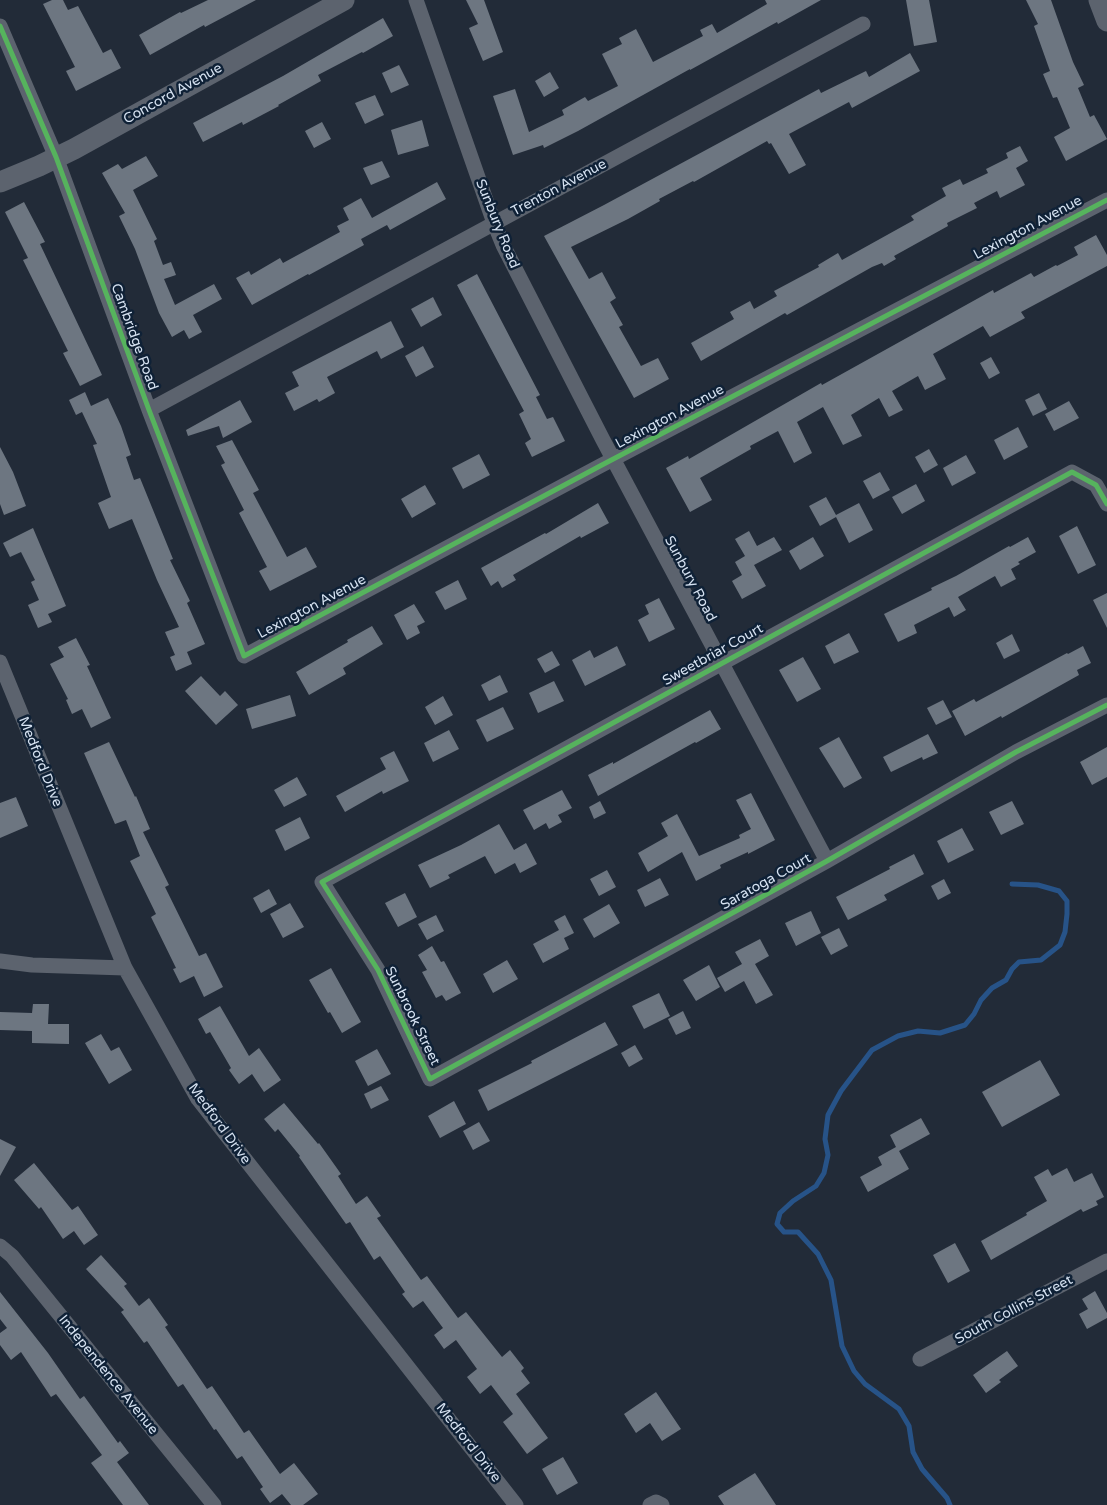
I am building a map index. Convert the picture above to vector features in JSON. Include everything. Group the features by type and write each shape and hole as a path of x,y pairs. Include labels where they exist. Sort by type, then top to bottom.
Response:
{"street":[{"name":"Concord Avenue","path":"0,182 39,166 344,0"},
{"name":"Sunbury Road","path":"416,0 503,245 613,460 826,861"},
{"path":"1099,0 1107,21"},
{"name":"Trenton Avenue","path":"149,410 863,24"},
{"name":"Cambridge Road","path":"0,26 56,157 149,410 244,656"},
{"name":"Lexington Avenue","path":"244,656 1107,200"},
{"name":"Sweetbriar Court","path":"322,882 1072,472 1096,486 1107,504"},
{"name":"Medford Drive","path":"0,662 125,968 198,1099 516,1505"},
{"name":"Saratoga Court","path":"435,1076 826,861 1016,752 1107,706"},
{"name":"Sunbrook Street","path":"322,882 378,970 430,1079 435,1076"},
{"path":"0,961 32,965 125,968"},
{"name":"Independence Avenue","path":"0,1246 12,1256 214,1505"},
{"name":"South Collins Street","path":"920,1359 1107,1261"}],"building":[{"path":"52,0 63,0 68,10 78,6 103,53 111,49 121,68 76,91 66,71 75,67 43,4"},
{"path":"208,0 256,0 205,27 204,25 150,55 139,35 180,12"},
{"path":"466,0 484,0 503,52 483,61 469,28 478,24"},
{"path":"765,0 821,0 778,24 777,22 578,131 544,148 543,145 513,155 493,96 515,89 529,132 564,115 562,110 585,97 588,101 618,86 602,54 622,44 619,38 636,29 653,62 703,36 700,30 712,24 717,33 767,4"},
{"path":"906,0 929,0 937,42 914,46"},
{"path":"1026,0 1051,0 1073,62 1084,85 1078,88 1090,117 1094,115 1107,139 1066,161 1054,137 1070,128 1057,97 1053,98 1043,74 1050,71 1034,26 1038,24"},
{"path":"383,18 393,36 318,75 321,81 279,106 243,125 242,122 203,142 193,123 283,76"},
{"path":"910,53 920,71 852,108 849,102 789,134 806,165 789,174 771,143 769,144 767,141 694,182 659,199 660,201 628,219 571,247 589,279 602,272 616,298 610,302 623,325 619,327 641,366 658,358 669,379 634,398 544,236 819,89 821,93 866,71 869,77"},
{"path":"399,65 409,85 391,93 382,73"},
{"path":"550,72 559,88 544,97 535,81"},
{"path":"375,95 384,115 365,124 355,103"},
{"path":"422,120 429,146 398,155 391,130"},
{"path":"322,122 331,139 314,148 305,131"},
{"path":"1020,146 1028,161 1016,168 1025,185 1000,198 997,191 974,203 977,208 947,223 948,226 894,256 896,259 884,266 882,263 872,267 787,315 785,313 701,361 691,343 734,319 730,312 750,301 754,309 777,296 774,291 819,267 818,265 838,253 842,260 914,220 911,216 946,196 942,188 960,179 963,185 988,173 986,169 1008,158 1006,153"},
{"path":"146,156 158,176 133,190 157,239 154,241 163,265 171,262 176,275 164,279 175,305 214,284 222,299 193,315 202,332 189,339 184,330 172,337 159,313 135,249 119,216 125,213 102,173 118,164 122,169"},
{"path":"382,161 390,177 371,185 363,168"},
{"path":"437,182 446,199 390,230 387,225 361,239 364,245 252,305 236,278 249,271 251,275 280,258 283,263 340,232 337,226 349,220 343,208 361,198 372,218"},
{"path":"24,202 45,242 40,244 102,375 80,386 63,353 68,351 23,260 28,258 5,212"},
{"path":"1096,235 1107,255 1107,266 1021,312 1025,318 990,337 983,326 933,354 946,379 925,390 918,376 892,391 903,410 889,417 879,398 851,415 862,436 843,445 823,407 797,422 812,453 794,463 778,431 750,446 751,449 700,478 712,500 690,512 666,468 688,456 689,459 821,383 822,385 993,290 994,293 1031,273 1034,277 1078,255 1074,247"},
{"path":"477,274 540,395 536,397 547,419 553,417 565,441 532,457 525,443 531,439 519,414 524,411 457,285"},
{"path":"433,297 442,315 421,327 411,309"},
{"path":"391,321 404,347 381,359 377,351 327,377 335,393 319,402 317,399 294,411 285,393 299,386 292,372"},
{"path":"423,346 434,367 416,377 405,356"},
{"path":"991,357 1000,373 989,379 980,363"},
{"path":"85,392 91,406 108,398 121,426 131,455 126,457 134,480 140,478 173,559 170,560 190,601 187,603 205,644 187,652 192,664 176,671 170,657 175,655 165,632 179,627 132,519 109,529 98,503 111,497 93,445 97,444 82,412 76,415 69,400"},
{"path":"1039,393 1047,409 1033,416 1025,400"},
{"path":"240,400 252,422 223,438 219,426 188,436 186,430"},
{"path":"1069,401 1079,418 1054,431 1045,414"},
{"path":"1018,427 1028,447 1004,460 994,440"},
{"path":"232,440 259,490 253,493 287,557 306,547 317,567 270,591 259,571 267,567 239,513 244,510 221,465 225,463 216,446"},
{"path":"0,447 13,472 26,506 4,515 0,504"},
{"path":"929,449 938,465 924,473 915,457"},
{"path":"479,454 490,475 463,489 452,468"},
{"path":"966,455 976,473 952,486 943,468"},
{"path":"880,472 890,490 873,499 863,481"},
{"path":"916,484 925,501 902,514 892,497"},
{"path":"425,485 436,504 412,518 401,499"},
{"path":"826,497 836,515 859,503 873,530 849,543 836,517 820,526 809,506"},
{"path":"598,503 609,523 581,538 580,536 513,575 516,580 502,588 498,581 491,586 481,568 546,534"},
{"path":"1077,526 1096,565 1078,574 1059,536"},
{"path":"33,528 66,606 48,614 52,622 38,628 28,605 39,600 31,582 35,580 21,552 10,557 3,543"},
{"path":"749,531 757,546 774,537 782,550 754,565 766,586 742,599 732,581 742,575 735,562 745,556 735,539"},
{"path":"813,537 824,556 800,570 789,551"},
{"path":"1028,537 1036,552 1018,562 1020,564 1011,569 1016,579 1001,587 995,576 958,597 966,610 954,617 949,607 914,625 917,633 898,642 884,614"},
{"path":"458,580 467,599 445,610 435,592"},
{"path":"1107,593 1107,628 1093,600"},
{"path":"659,598 675,629 649,642 638,620 649,614 645,605"},
{"path":"414,604 425,622 417,626 420,633 407,640 394,615"},
{"path":"372,626 383,644 343,668 346,674 309,695 296,672"},
{"path":"849,633 859,652 834,664 825,646"},
{"path":"1012,634 1020,651 1004,659 996,643"},
{"path":"76,638 90,665 87,666 111,718 91,728 82,709 72,714 66,700 68,699 50,664 64,657 58,647"},
{"path":"617,646 626,665 585,686 572,660 590,650 594,658"},
{"path":"1083,646 1091,663 1077,670 1079,675 1002,718 1001,716 965,736 952,711 974,699 976,702"},
{"path":"552,651 560,665 545,673 537,659"},
{"path":"803,657 821,689 797,702 779,670"},
{"path":"500,675 508,692 489,701 481,685"},
{"path":"201,676 220,696 225,691 238,705 216,725 185,691"},
{"path":"554,681 564,701 538,713 529,693"},
{"path":"290,695 296,716 252,729 246,709"},
{"path":"443,696 453,715 435,725 425,707"},
{"path":"943,700 952,717 936,725 927,708"},
{"path":"503,707 514,729 487,742 476,720"},
{"path":"710,710 721,729 598,796 588,775 613,762 613,764"},
{"path":"449,730 459,749 433,762 424,743"},
{"path":"928,734 938,753 923,760 922,757 891,772 883,757"},
{"path":"839,737 862,778 844,788 819,748"},
{"path":"109,742 150,829 143,832 169,885 165,887 199,956 206,953 223,987 204,997 194,976 180,983 173,969 176,968 151,917 156,914 130,861 140,856 126,820 115,824 84,753"},
{"path":"1107,747 1107,777 1092,785 1080,762"},
{"path":"394,751 409,781 383,794 382,791 345,812 336,796 386,769 380,758"},
{"path":"297,777 307,795 284,807 274,790"},
{"path":"562,790 572,808 558,815 562,822 549,829 546,823 534,830 523,810"},
{"path":"751,793 775,840 748,854 748,852 720,865 721,868 696,881 682,852 648,872 638,853 668,836 661,823 677,814 699,856 740,838 739,835 751,829 736,800"},
{"path":"16,797 28,826 0,838 0,803"},
{"path":"600,801 606,813 594,819 589,807"},
{"path":"1012,801 1024,824 1001,835 989,812"},
{"path":"300,817 310,838 285,851 275,830"},
{"path":"499,824 514,850 526,843 537,864 520,873 515,863 495,874 485,856 448,875 450,878 430,888 418,865 461,845"},
{"path":"962,828 974,850 948,863 937,841"},
{"path":"914,854 924,874 884,895 887,900 848,920 836,897 890,869 889,867"},
{"path":"607,870 616,887 599,896 590,879"},
{"path":"660,878 669,895 645,907 637,890"},
{"path":"944,879 951,893 938,900 931,886"},
{"path":"269,889 277,904 261,913 253,898"},
{"path":"405,893 417,917 398,927 385,903"},
{"path":"290,903 304,927 283,938 270,914"},
{"path":"609,904 620,923 594,938 583,919"},
{"path":"811,911 821,933 796,946 785,923"},
{"path":"436,915 444,931 427,940 418,924"},
{"path":"565,915 574,933 564,938 569,949 543,963 533,944 559,930 554,921"},
{"path":"839,928 848,946 831,955 821,937"},
{"path":"760,939 769,956 755,964 773,995 756,1004 744,981 725,992 717,978 742,964 735,952"},
{"path":"432,946 441,962 444,961 461,993 446,1001 442,995 436,998 422,972 427,970 418,955"},
{"path":"507,960 518,979 493,993 483,974"},
{"path":"709,965 720,987 696,1001 683,980"},
{"path":"331,968 361,1022 342,1033 309,980"},
{"path":"659,993 670,1016 644,1029 632,1006"},
{"path":"33,1004 49,1004 48,1024 69,1024 69,1044 32,1043 32,1031 0,1030 0,1012 32,1013"},
{"path":"220,1006 249,1056 259,1048 281,1080 264,1092 252,1074 239,1084 229,1070 231,1068 210,1032 206,1034 198,1019"},
{"path":"683,1011 691,1028 676,1035 668,1019"},
{"path":"605,1022 618,1045 488,1111 478,1090 532,1063 531,1061"},
{"path":"101,1034 111,1051 119,1047 132,1070 109,1084 85,1043"},
{"path":"635,1045 643,1059 629,1067 621,1053"},
{"path":"377,1049 391,1074 368,1086 355,1061"},
{"path":"1040,1060 1060,1095 1002,1127 982,1092"},
{"path":"381,1086 389,1100 371,1109 364,1094"},
{"path":"454,1101 466,1124 440,1138 428,1116"},
{"path":"284,1103 319,1143 341,1174 338,1176 356,1204 367,1196 381,1216 377,1218 421,1280 427,1276 458,1318 466,1312 502,1357 510,1350 524,1368 521,1371 530,1383 516,1394 548,1438 527,1454 503,1422 513,1414 491,1385 480,1394 467,1377 477,1369 456,1340 444,1349 434,1335 443,1328 423,1301 413,1308 402,1294 405,1292 380,1256 374,1260 350,1222 346,1224 300,1156 278,1129 275,1132 264,1119"},
{"path":"921,1118 930,1134 899,1151 909,1169 868,1192 860,1177 882,1165 878,1157 896,1147 890,1135"},
{"path":"479,1122 490,1141 473,1150 463,1131"},
{"path":"0,1139 16,1147 0,1176"},
{"path":"34,1163 72,1210 78,1206 98,1235 84,1245 74,1231 63,1239 41,1207 39,1209 14,1180"},
{"path":"1067,1168 1074,1182 1092,1173 1104,1197 1096,1201 1098,1205 1083,1212 1081,1209 991,1260 981,1241 1027,1215 1026,1213 1047,1201 1034,1177 1048,1169 1052,1176"},
{"path":"955,1243 970,1271 948,1283 933,1255"},
{"path":"101,1255 127,1284 124,1286 139,1306 149,1298 168,1325 165,1327 207,1389 212,1386 244,1433 249,1430 280,1474 294,1463 318,1494 303,1505 291,1505 282,1494 270,1503 260,1489 263,1487 242,1456 237,1459 216,1429 214,1430 183,1384 178,1387 147,1341 144,1343 121,1312 124,1310 86,1269"},
{"path":"1095,1291 1107,1313 1107,1318 1087,1329 1079,1314 1088,1309 1082,1299"},
{"path":"0,1292 48,1353 80,1399 84,1396 118,1443 120,1441 129,1453 117,1462 149,1505 123,1505 91,1463 102,1455 56,1394 51,1397 21,1352 11,1360 0,1345 0,1333 7,1328 0,1319"},
{"path":"1007,1351 1018,1366 999,1380 1001,1382 986,1393 973,1375"},
{"path":"656,1392 681,1429 662,1441 650,1423 636,1433 624,1414"},
{"path":"563,1457 578,1483 557,1495 542,1469"},
{"path":"755,1473 776,1505 724,1505 718,1496"}],"waterway":[{"path":"950,1505 947,1498 922,1469 913,1452 909,1426 899,1409 865,1384 854,1371 842,1346 831,1280 818,1254 798,1232 784,1232 777,1224 780,1213 793,1201 816,1186 824,1173 828,1155 825,1139 828,1115 841,1091 872,1050 898,1036 918,1031 940,1033 965,1025 974,1014 981,1000 992,988 1006,980 1012,969 1019,962 1041,960 1060,945 1065,932 1067,901 1059,891 1038,885 1012,884"}],"cycle path":[{"path":"0,26 56,157 149,410 244,656 600,466 1107,200"},
{"path":"1107,504 1096,485 1072,472 322,882 378,970 430,1079 827,861 1016,752 1107,705"}]}
